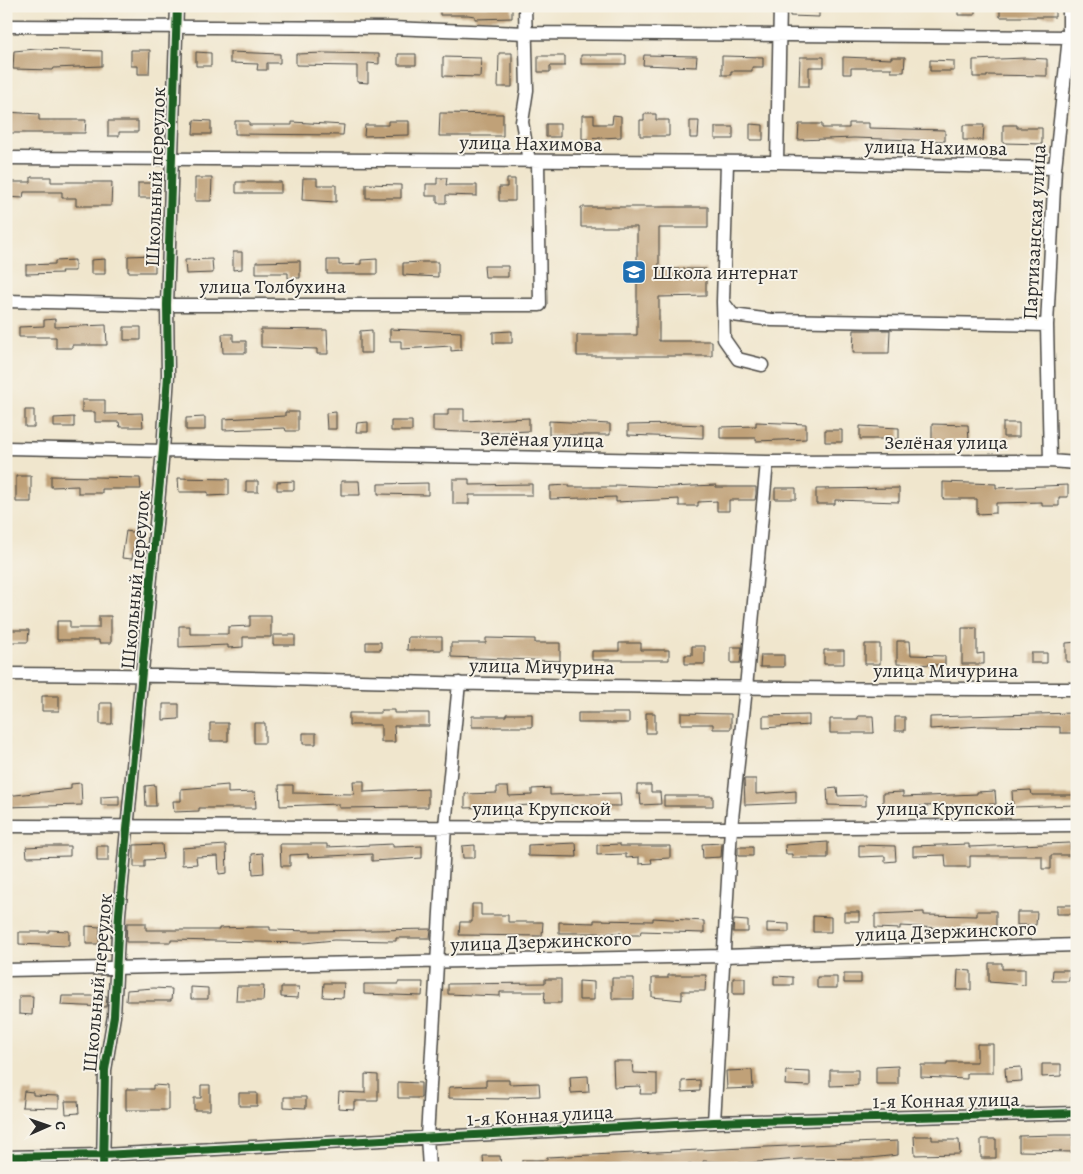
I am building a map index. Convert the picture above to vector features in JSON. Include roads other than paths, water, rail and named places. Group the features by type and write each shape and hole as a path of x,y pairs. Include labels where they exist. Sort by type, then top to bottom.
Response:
{"street":[{"name":"Школьный переулок","path":"103,1161 106,1070 114,1016 118,967 119,914 143,674 168,375 167,305 177,6"},
{"path":"525,6 527,90 522,122 533,161"},
{"path":"777,162 780,6"},
{"name":"Партизанская улица","path":"1050,461 1047,325 1055,168 1071,82 1069,6"},
{"path":"6,26 390,28 526,33 1070,37"},
{"name":"улица Нахимова","path":"6,158 777,162 1055,168"},
{"name":"улица Толбухина","path":"6,301 167,305 540,305 533,161"},
{"path":"728,163 722,302 724,339 738,359 762,365"},
{"path":"722,302 733,315 772,320 1047,325"},
{"name":"Зелёная улица","path":"6,448 767,462 1050,461 1077,463"},
{"path":"714,1122 731,828 767,462"},
{"name":"улица Мичурина","path":"6,674 143,674 459,683 746,688 1077,689"},
{"path":"429,1168 427,1137 445,826 459,683"},
{"name":"улица Крупской","path":"6,826 731,828 1077,826"},
{"name":"улица Дзержинского","path":"6,970 438,963 1077,945"},
{"name":"1-я Конная улица","path":"6,1158 103,1161 427,1137 714,1122 1077,1113"}],"place":[{"name":"Школа интернат","path":"634,272"}]}
